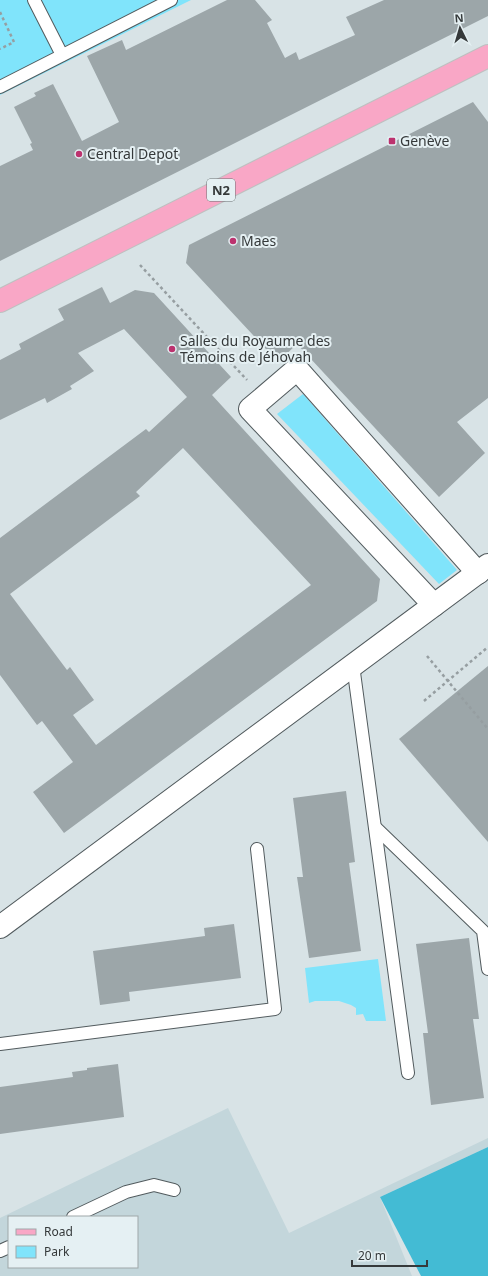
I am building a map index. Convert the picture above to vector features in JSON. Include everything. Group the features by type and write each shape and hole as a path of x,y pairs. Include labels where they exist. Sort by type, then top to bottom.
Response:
{"main road":[{"name":"N2","path":"0,300 488,56"}],"street":[{"path":"0,927 434,606 483,569 297,369 250,409 434,606"}],"lane":[{"path":"34,0 62,54"},
{"path":"0,87 62,54 171,0"},
{"path":"354,665 408,1073"},
{"path":"375,827 483,931 488,969"},
{"path":"0,1044 275,1009 257,849"},
{"path":"74,1216 126,1192 154,1185 174,1190"}],"path":[{"path":"0,12 14,42 0,49"},
{"path":"140,265 263,398"},
{"path":"424,701 488,647"},
{"path":"428,656 488,729"}],"shaded area":[{"path":"228,1108 289,1233 488,1138 488,1147 380,1197 412,1276 0,1276 0,1218"},
{"path":"488,1147 488,1276 421,1276 380,1197"}],"green space":[{"path":"0,0 191,0 0,95"},
{"path":"303,394 457,570 439,584 277,414"},
{"path":"378,959 386,1021 366,1021 363,1014 356,1015 356,1008 339,1001 315,1001 309,1003 305,968"}],"building":[{"path":"227,0 255,0 272,20 267,23 285,58 296,52 299,60 355,35 346,17 384,0 488,0 488,16 0,261 0,166 33,150 30,144 32,143 14,107 36,96 34,93 53,84 82,141 119,122 87,56 122,40 126,50"},
{"path":"473,102 488,122 488,398 457,422 485,453 439,497 297,344 278,362 186,263 189,245"},
{"path":"102,287 110,303 135,290 154,293 231,377 212,395 380,579 377,601 64,833 33,792 73,762 42,721 37,725 0,675 0,538 146,429 149,432 187,397 124,329 78,353 94,371 70,386 72,389 47,403 45,398 0,420 0,360 21,349 19,344 64,320 58,309","holes":["183,448 311,585 96,745 73,715 94,700 70,667 67,670 10,594 140,496 136,492"]},
{"path":"488,666 488,842 399,739"},
{"path":"346,791 355,862 349,863 361,951 309,958 297,877 303,877 293,798"},
{"path":"234,924 241,978 129,992 130,1001 100,1005 93,951 205,936 204,928"},
{"path":"469,938 479,1019 473,1019 484,1098 431,1105 423,1033 428,1033 416,944"},
{"path":"118,1064 124,1117 0,1134 0,1087 73,1077 72,1072 87,1070 87,1068"}],"place":[{"name":"Genève","path":"392,141"},
{"name":"Central Depot","path":"79,154"},
{"name":"Maes","path":"233,241"},
{"name":"Salles du Royaume des Témoins de Jéhovah","path":"172,349"}]}
